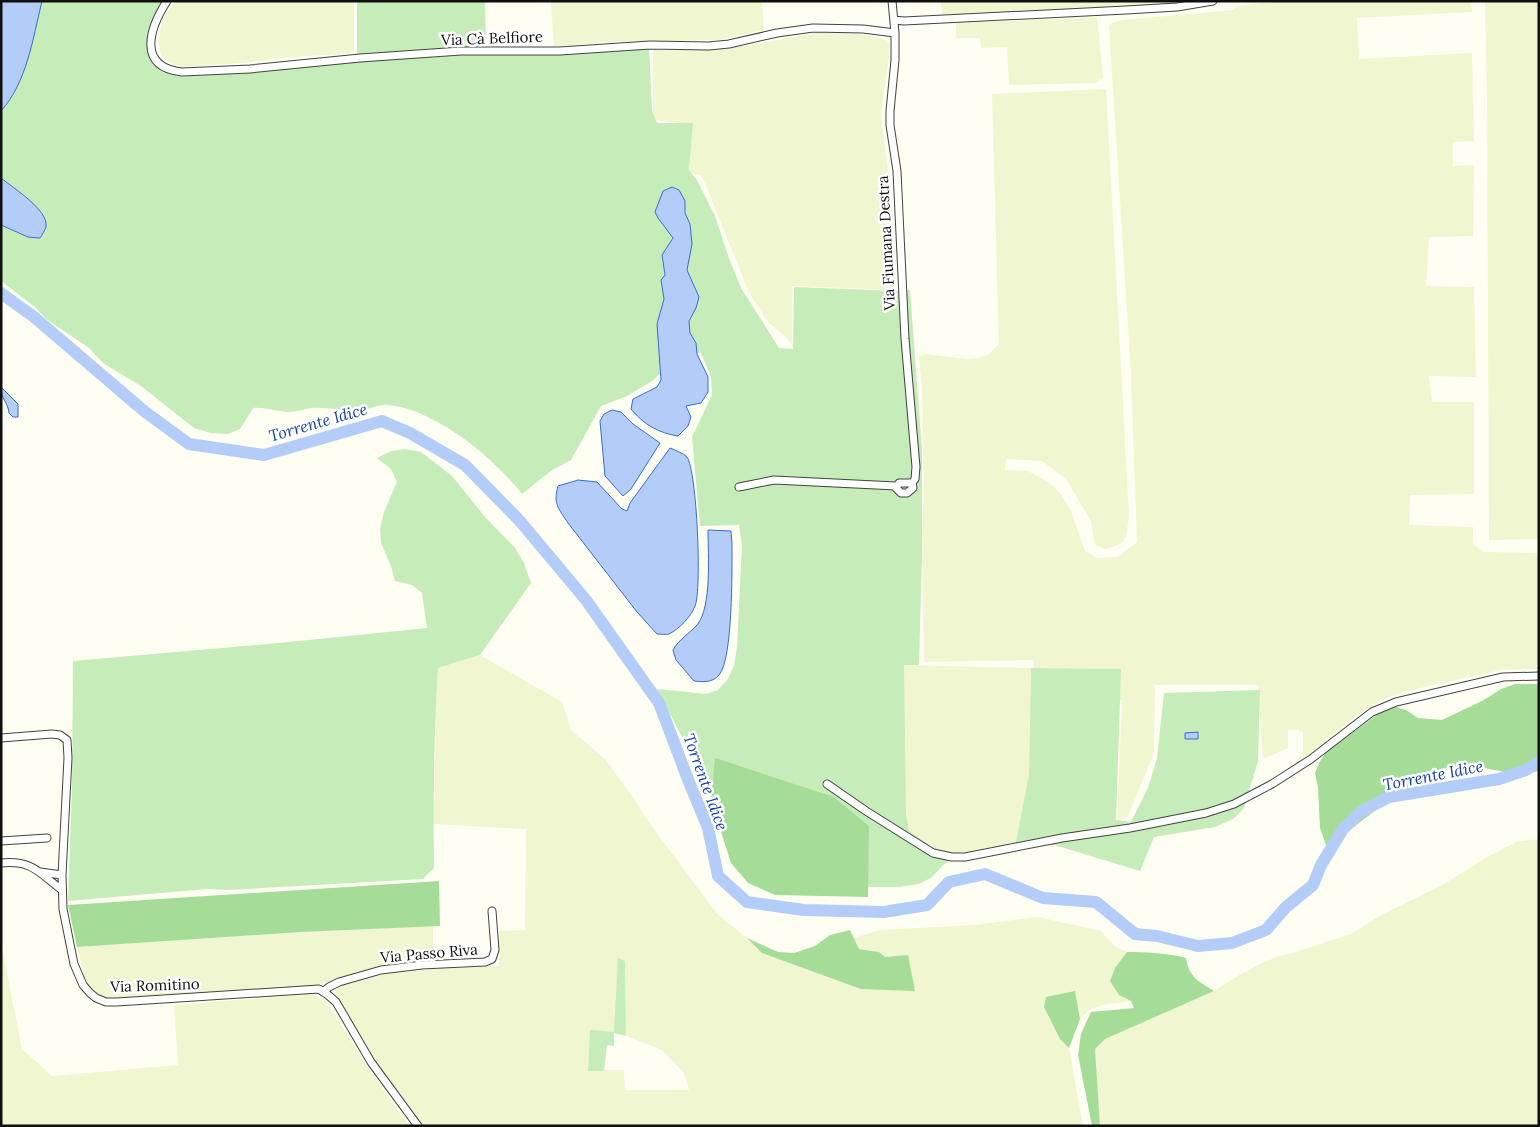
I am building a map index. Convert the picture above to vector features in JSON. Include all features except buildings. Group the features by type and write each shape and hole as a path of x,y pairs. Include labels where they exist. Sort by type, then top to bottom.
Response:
{"street":[{"name":"Via Cà Belfiore","path":"167,1 153,27 151,51 156,61 163,67 172,71 182,72 250,69 360,58 461,51 560,51 650,45 709,46 813,28 863,29 895,33"},
{"name":"Via Fiumana Destra","path":"740,487 774,480 896,486 903,482 912,484 915,479 915,449 905,339 897,171 890,125 895,60 892,1"},
{"path":"894,20 904,22 1177,7 1213,1"},
{"path":"827,784 866,811 933,852 952,857 965,857 1206,813 1234,804 1272,784 1311,759 1372,712 1396,702 1503,677 1539,676"},
{"name":"Via Romitino","path":"1,738 52,734 60,735 67,740 68,758 62,875 63,909 78,976 90,993 106,1002 307,990 323,992"},
{"path":"1,841 47,838"},
{"path":"1,863 16,862 30,866 62,890"},
{"path":"40,872 62,875"},
{"name":"Via Passo Riva","path":"323,992 339,982 381,970 422,965 486,962 492,959 495,950 492,911"},
{"path":"323,992 332,998 343,1013 371,1062 418,1126"}],"green space":[{"path":"42,1 167,1 152,21 148,40 150,56 158,68 175,73 357,61 357,1 485,1 486,50 649,46 652,111 657,123 693,123 689,170 697,180 715,216 741,288 779,348 793,349 794,287 910,290 922,450 922,556 919,665 904,665 906,814 909,831 932,847 952,854 956,858 944,864 931,878 918,884 900,887 865,887 714,792 693,758 657,689 706,694 718,690 727,680 734,666 737,647 742,546 739,525 700,526 692,437 712,395 711,377 701,353 682,353 652,381 627,396 601,406 571,460 552,470 522,494 496,465 480,451 444,425 406,408 385,405 362,410 313,408 290,412 253,408 240,429 228,434 211,433 194,428 141,386 103,363 89,348 46,319 35,307 1,281 1,225 28,237 40,238 46,227 43,214 26,197 1,178 1,111 17,87 23,73"},
{"path":"175,1 354,1 354,49 349,54 304,56 183,67 170,63 163,58 158,41 163,19"},
{"path":"551,1 762,1 764,30 718,40 605,42 554,47"},
{"path":"941,1 1189,1 1173,4 942,16"},
{"path":"1281,1 1469,1 1473,12 1357,18 1359,59 1472,53 1474,141 1453,142 1453,166 1474,165 1473,236 1429,237 1426,286 1474,287 1476,377 1429,376 1432,402 1474,402 1474,494 1410,495 1409,525 1473,527 1473,543 1482,552 1539,553 1539,669 1501,670 1407,691 1382,700 1359,714 1303,758 1303,732 1288,730 1288,748 1263,759 1258,685 1155,685 1154,753 1128,816 1117,822 1122,700 1037,694 1033,660 924,662 922,541 924,492 922,388 919,357 926,354 966,359 979,358 988,355 999,344 992,94 1106,89 1129,517 1126,536 1122,543 1105,549 1096,545 1091,521 1065,478 1042,461 1006,459 1005,470 1028,471 1048,482 1061,494 1071,511 1085,551 1097,558 1118,557 1137,542 1131,373 1109,26 1122,20 1233,10 1237,6"},
{"path":"1485,1 1539,1 1539,539 1489,540"},
{"path":"1097,17 1103,78 1096,83 1009,85 1007,47 981,48 980,38 956,38 956,23"},
{"path":"817,33 859,34 884,39 889,42 889,56 881,114 892,204 895,290 792,286 792,345 786,337 769,323 756,304 748,290 705,183 701,176 690,173 689,124 653,120 653,50 725,49"},
{"path":"405,449 421,452 452,476 485,517 515,548 524,563 531,583 480,655 438,668 434,768 434,868 423,879 228,890 207,889 68,901 72,788 73,661 427,628 422,593 412,585 395,581 381,543 380,529 384,512 397,482 391,469 377,458 391,451"},
{"path":"480,655 562,702 571,730 605,759 645,817 717,914 747,938 762,953 914,991 908,955 885,957 879,952 859,949 854,938 880,930 975,925 1038,917 1101,931 1114,946 1127,952 1115,968 1119,994 1131,1001 1107,1004 1090,1009 1080,1019 1075,991 1060,1039 1069,1048 1083,1126 422,1126 411,1108 375,1062 334,992 339,986 387,974 435,969 499,966 499,931 525,930 526,829 434,824 438,668","holes":["625,961 626,1036 662,1050 684,1073 689,1090 625,1090 624,1070 588,1070 590,1031 614,1032"]},
{"path":"904,665 1031,668 1029,774 1015,847 969,854 952,854 932,847 908,831 905,794"},
{"path":"1031,668 1121,669 1116,820 1131,822 1148,788 1157,758 1164,693 1260,690 1258,761 1244,808 1233,819 1215,827 1154,837 1140,871 1051,844 1015,847 1029,774"},
{"path":"1515,684 1539,684 1539,771 1519,773 1463,766 1442,769 1390,800 1327,848 1320,828 1318,788 1315,773 1326,752 1378,714 1396,707 1406,710 1418,718 1442,720 1482,701 1501,689"},
{"path":"715,758 834,797 869,826 868,897 775,895 748,883 731,863 711,801"},
{"path":"1539,839 1539,1126 1100,1126 1094,1049 1104,1039 1214,991 1260,964 1279,956 1351,934 1381,915 1442,885 1516,842"},
{"path":"439,881 440,926 301,932 77,947 68,905"},
{"path":"433,926 433,961 402,963 317,985 110,999 96,993 85,981 77,947 301,932"},
{"path":"850,930 859,949 879,952 885,957 908,955 915,991 861,989 762,953 747,938 778,952 794,953 815,946 830,935"},
{"path":"1,943 22,1049 52,1076 178,1065 174,1005 311,994 323,999 331,1009 377,1081 410,1126 1,1126"},
{"path":"1127,952 1157,953 1186,958 1192,975 1214,991 1105,1039 1095,1049 1100,1126 1092,1126 1078,1055 1081,1034 1091,1012 1134,1008 1131,1001 1119,995 1110,981 1115,968"},
{"path":"618,958 625,961 626,1036 614,1033 614,1046 607,1045 604,1071 588,1071 590,1030 614,1032"},
{"path":"1075,991 1080,1019 1069,1048 1060,1039 1044,1007 1046,997"}],"water":[{"path":"1,1 42,1 23,73 17,87 1,111"},
{"path":"1,178 29,200 42,214 46,227 40,238 28,237 1,225"},
{"path":"672,187 679,190 685,201 685,213 690,224 692,244 687,270 699,297 689,321 690,333 696,343 697,354 708,377 708,392 701,403 686,406 691,417 688,426 678,436 664,433 652,427 641,420 631,409 633,399 657,387 661,380 657,324 664,299 661,280 665,275 662,255 673,238 655,212 663,191"},
{"path":"1,387 18,404 18,417 13,417 9,413"},
{"path":"612,410 621,412 633,424 660,443 631,489 623,496 605,476 600,421 604,414"},
{"path":"670,448 687,457 691,467 696,506 697,596 693,610 681,626 669,634 657,634 637,612 568,523 559,509 556,497 558,486 578,480 597,482 622,509 627,511 630,503"},
{"path":"708,530 731,531 731,613 724,666 716,678 701,682 694,681 676,660 673,650 697,625 702,617 708,580"},
{"path":"1198,732 1198,739 1185,739 1185,733"}],"waterway":[{"name":"Torrente Idice","path":"1,293 34,317 144,411 189,444 264,455 382,421 410,433 465,465 519,520 586,600 659,703 708,828 718,876 747,902 804,910 884,912 927,905 949,882 985,874 1043,898 1096,902 1135,934 1157,936 1198,946 1232,943 1266,930 1286,907 1313,885 1321,865 1343,829 1362,811 1389,797 1499,779 1526,770 1539,762"}]}
